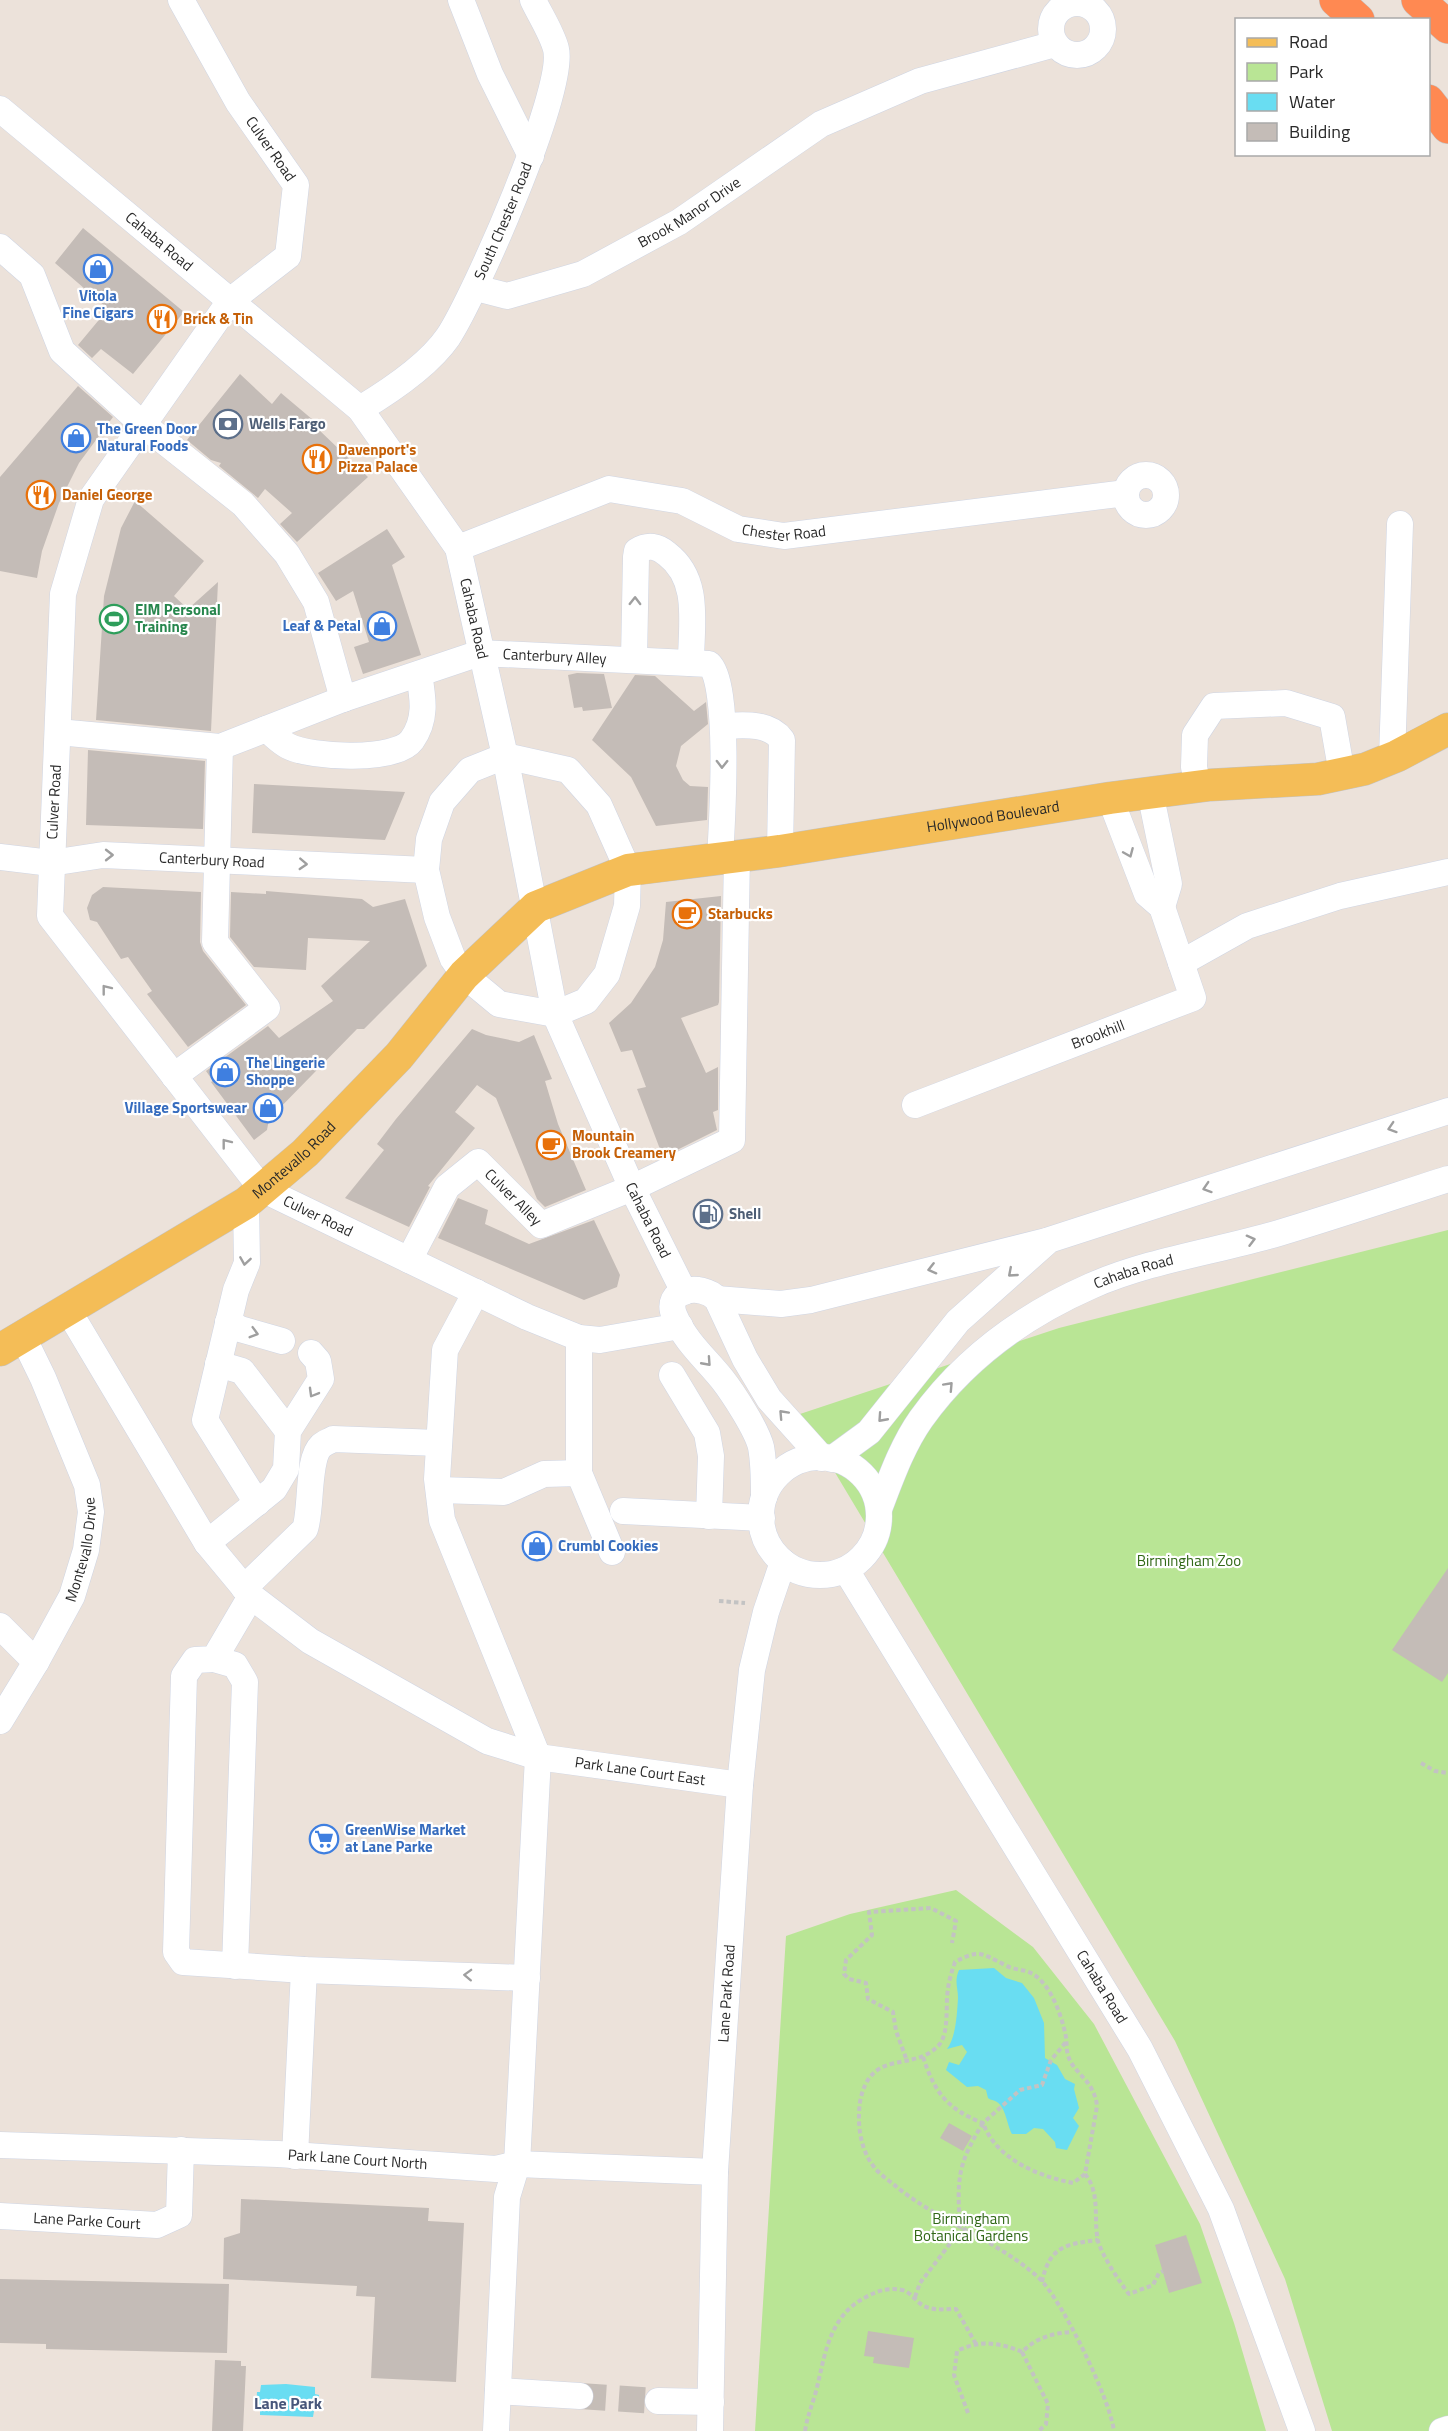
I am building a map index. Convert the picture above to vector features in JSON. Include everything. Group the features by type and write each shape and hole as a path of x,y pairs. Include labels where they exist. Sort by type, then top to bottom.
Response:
{"highway":[{"path":"1336,0 1356,18"},
{"path":"1418,0 1448,27"},
{"path":"1443,0 1448,3"},
{"path":"1430,83 1448,98"},
{"path":"1430,104 1448,127"}],"main road":[{"name":"Hollywood Boulevard","path":"536,907 628,870 780,851 1150,792 1342,774 1392,759 1448,729"},
{"name":"Montevallo Road","path":"11,1343 254,1196 305,1154 399,1056 464,975 536,907"}],"street":[{"name":"Culver Road","path":"181,0 238,102 296,186 288,256 230,301 141,423 90,499 63,594 50,916 174,1076 254,1196 409,1260 526,1317 579,1338 600,1340 680,1326"},
{"path":"461,0 490,74 531,156"},
{"name":"South Chester Road","path":"476,288 531,156 556,71 556,50 532,0"},
{"name":"Brook Manor Drive","path":"476,288 507,296 583,274 679,222 821,124 920,81 1054,44"},
{"name":"Cahaba Road","path":"0,109 360,409 458,548 505,756 555,1014 632,1188 684,1292"},
{"path":"0,247 32,275 62,351 141,423 243,504 287,554 316,602 343,699"},
{"path":"360,409 398,386 447,339 476,288"},
{"name":"Chester Road","path":"458,548 609,489 682,501 738,529 784,536 1126,493"},
{"path":"1392,759 1400,524"},
{"path":"634,659 636,557 637,551 651,547 660,548 681,564 687,577 692,594 691,663"},
{"name":"Canterbury Alley","path":"220,747 343,699 480,653 709,664 714,669 720,690 723,726 729,856 732,1140 632,1188"},
{"path":"266,729 289,746 314,753 392,753 410,742 421,722 424,705 419,674"},
{"path":"1198,787 1194,766 1196,735 1214,706 1286,703 1332,717 1342,774"},
{"path":"723,726 752,725 778,734 782,740 780,851"},
{"path":"58,732 220,747 215,942 267,1008 174,1076"},
{"path":"505,756 568,770 599,805 628,870 627,906 607,974 586,1001 555,1014 499,1004 464,975 453,959 436,917 426,870 429,839 441,802 470,770 505,756"},
{"path":"1150,792 1169,884 1162,907"},
{"name":"Brookhill","path":"915,1105 1193,998 1162,907 1147,894 1124,842 1110,798"},
{"name":"Canterbury Road","path":"0,856 51,863 103,855 426,870"},
{"path":"1181,963 1247,926 1340,896 1448,872"},
{"path":"717,1299 781,1304 811,1300 1049,1240 1448,1110"},
{"name":"Culver Alley","path":"409,1260 447,1187 478,1162 541,1225 632,1188"},
{"name":"Cahaba Road","path":"1302,2431 1221,2209 1140,2049 846,1570 870,1548 879,1521 879,1509 898,1458 921,1419 975,1358 1005,1333 1092,1286 1147,1268 1279,1233 1448,1179"},
{"path":"254,1196 247,1263 236,1290 205,1420 256,1503"},
{"path":"763,1508 779,1474 791,1465 827,1458 869,1432 958,1322 1049,1240"},
{"path":"846,1570 823,1575 808,1574 783,1562 766,1539 759,1440 723,1380 697,1352 680,1326 671,1308 672,1301 684,1292 702,1289 711,1292 717,1299 744,1359 769,1399 827,1458 846,1463 868,1481 879,1509"},
{"path":"476,1292 445,1350 438,1443 442,1520 538,1756 517,2164 507,2197 496,2431"},
{"name":"Park Lane Court East","path":"68,1310 207,1543 248,1592 310,1641 487,1741 538,1756 740,1785"},
{"path":"228,1322 240,1329 282,1341"},
{"path":"579,1338 579,1473 612,1552"},
{"name":"Montevallo Drive","path":"0,1720 36,1662 72,1596 86,1550 91,1512 87,1485 43,1378 11,1343"},
{"path":"207,1543 274,1490 286,1469 288,1431 321,1379 318,1362 311,1353"},
{"path":"218,1364 242,1371 288,1431"},
{"path":"672,1375 707,1433 711,1456 709,1516"},
{"path":"213,1659 248,1592 305,1529 309,1518 314,1460 320,1447 333,1439 438,1443"},
{"path":"439,1490 504,1492 544,1474 579,1473"},
{"path":"623,1511 709,1516 763,1508"},
{"name":"Lane Park Road","path":"710,2431 715,2172 740,1785 752,1670 766,1612 783,1562"},
{"path":"0,1626 36,1662"},
{"path":"235,1966 245,1682 235,1665 213,1659 195,1660 184,1676 176,1952 183,1962 235,1966 304,1970 527,1978"},
{"path":"295,2156 304,1970"},
{"name":"Park Lane Court North","path":"0,2145 181,2150 496,2169 517,2164 715,2172"},
{"name":"Lane Parke Court","path":"0,2216 157,2226 178,2215 181,2150"},
{"path":"498,2391 580,2396"},
{"path":"658,2401 711,2402"},
{"path":"1442,2431 1448,2429"}],"path":[{"path":"719,1601 745,1603"},
{"path":"1421,1763 1435,1772 1448,1773"},
{"path":"906,2058 896,2031 893,2012 868,1999 866,1983 849,1979 844,1974 846,1960 872,1935 869,1912 931,1908 956,1922 952,1943"},
{"path":"923,2057 933,2085 945,2100 960,2114 982,2123 988,2138 1022,2166 1053,2179 1073,2183 1085,2174 1096,2096 1067,2054 1067,2041 1055,2005 1042,1982 1031,1973 1009,1967 983,1953 971,1953 954,1962 948,1986 946,2025 940,2044 923,2057 883,2066 873,2074 860,2101 862,2145 874,2167 917,2204 997,2246 1051,2291 1072,2332 1088,2355 1113,2418 1114,2431"},
{"path":"915,2297 920,2283 961,2228 960,2171 967,2148 982,2123 998,2106 1020,2090 1042,2085 1051,2060 1067,2041"},
{"path":"1085,2174 1092,2183 1096,2197 1098,2240 1129,2294 1153,2285 1159,2273 1163,2271"},
{"path":"1042,2282 1045,2265 1057,2251 1066,2245 1098,2240"},
{"path":"805,2431 825,2349 843,2314 857,2301 879,2290 902,2290 915,2297 922,2305 933,2309 956,2309 976,2344"},
{"path":"1022,2352 1031,2342 1055,2333 1072,2332"},
{"path":"968,2413 954,2375 957,2351 976,2344 1002,2344 1022,2352 1048,2404 1046,2424 1039,2431"}],"green space":[{"name":"Birmingham Zoo","path":"1448,1230 1448,2431 1332,2431 1285,2279 1175,2041 800,1414 1059,1328"},
{"name":"Birmingham Botanical Gardens","path":"956,1890 1033,1947 1094,2024 1200,2224 1234,2323 1266,2431 755,2431 786,1936 850,1914"}],"water":[{"path":"994,1968 1006,1978 1022,1983 1034,1998 1044,2023 1045,2058 1057,2065 1065,2079 1075,2084 1074,2089 1079,2108 1073,2118 1079,2126 1067,2150 1056,2148 1055,2142 1043,2129 1034,2128 1026,2134 1012,2134 1002,2108 997,2102 988,2098 986,2090 978,2086 967,2087 946,2070 949,2062 959,2065 967,2052 962,2045 947,2049 956,2025 958,1998 956,1981 959,1970"},
{"path":"286,2384 315,2387 315,2394 319,2395 318,2410 314,2411 313,2417 260,2415 260,2408 256,2408 257,2392 260,2392 261,2385"}],"building":[{"path":"83,228 184,312 133,374 101,349 92,358 78,345 108,309 55,263"},
{"path":"240,374 272,404 281,393 319,425 317,428 368,477 297,542 280,524 292,513 265,489 258,498 219,466 221,463 211,460 187,440"},
{"path":"78,386 113,417 79,463 59,503 42,551 37,578 0,571 0,477"},
{"path":"135,501 204,561 174,596 188,609 218,582 211,731 96,720 104,596 121,528"},
{"path":"387,529 405,557 392,565 421,655 363,674 354,647 369,642 353,591 336,601 318,573"},
{"path":"604,674 612,708 583,711 582,707 574,708 568,675"},
{"path":"635,675 655,676 694,711 706,702 708,724 681,746 676,766 683,780 690,786 708,787 707,820 656,826 631,777 592,740"},
{"path":"88,750 205,761 203,829 86,825"},
{"path":"254,784 405,792 385,840 252,833"},
{"path":"103,887 201,892 200,942 203,951 246,1005 188,1047 147,994 152,991 128,957 121,959 97,922 90,920 87,908 92,895"},
{"path":"266,891 362,899 373,907 405,899 427,966 364,1029 357,1029 269,1119 267,1130 254,1140 211,1082 213,1081 206,1071 268,1026 279,1038 333,1001 321,986 370,941 308,938 306,970 254,967 230,937 231,892 266,894"},
{"path":"721,896 719,1002 718,1005 681,1018 706,1073 718,1067 718,1110 713,1112 717,1130 663,1157 637,1089 646,1087 632,1050 621,1052 609,1023 631,1003 655,967 663,940 666,902"},
{"path":"472,1029 486,1035 519,1042 534,1035 552,1079 545,1081 558,1124 586,1190 545,1207 537,1199 496,1098 477,1085 455,1112 475,1128 428,1186 430,1187 409,1227 345,1198 384,1150 377,1144"},
{"path":"458,1198 488,1210 485,1224 529,1244 594,1220 620,1275 617,1287 584,1300 438,1238"},
{"path":"1448,1568 1448,1673 1442,1682 1392,1650"},
{"path":"949,2123 972,2136 963,2151 940,2138"},
{"path":"241,2199 429,2208 428,2221 464,2223 456,2382 371,2378 375,2297 356,2296 357,2286 223,2279 224,2238 240,2233"},
{"path":"1186,2235 1202,2283 1169,2293 1155,2245"},
{"path":"0,2279 229,2284 227,2353 46,2349 46,2344 0,2343"},
{"path":"868,2331 914,2338 909,2368 873,2363 874,2357 864,2356"},
{"path":"215,2360 241,2361 241,2366 246,2366 243,2431 212,2431"}],"tunnel":[{"path":"580,2396 658,2401"}],"place":[{"name":"Vitola Fine Cigars","path":"98,269"},
{"name":"Brick & Tin","path":"162,319"},
{"name":"Wells Fargo","path":"228,424"},
{"name":"The Green Door Natural Foods","path":"76,438"},
{"name":"Davenport's Pizza Palace","path":"317,459"},
{"name":"Daniel George","path":"41,495"},
{"name":"EIM Personal Training","path":"114,619"},
{"name":"Leaf & Petal","path":"382,626"},
{"name":"Starbucks","path":"687,914"},
{"name":"The Lingerie Shoppe","path":"225,1072"},
{"name":"Village Sportswear","path":"268,1108"},
{"name":"Mountain Brook Creamery","path":"551,1145"},
{"name":"Shell","path":"708,1214"},
{"name":"Crumbl Cookies","path":"537,1546"},
{"name":"GreenWise Market at Lane Parke","path":"324,1839"}],"district":[{"name":"Lane Park","path":"288,2403"}]}
